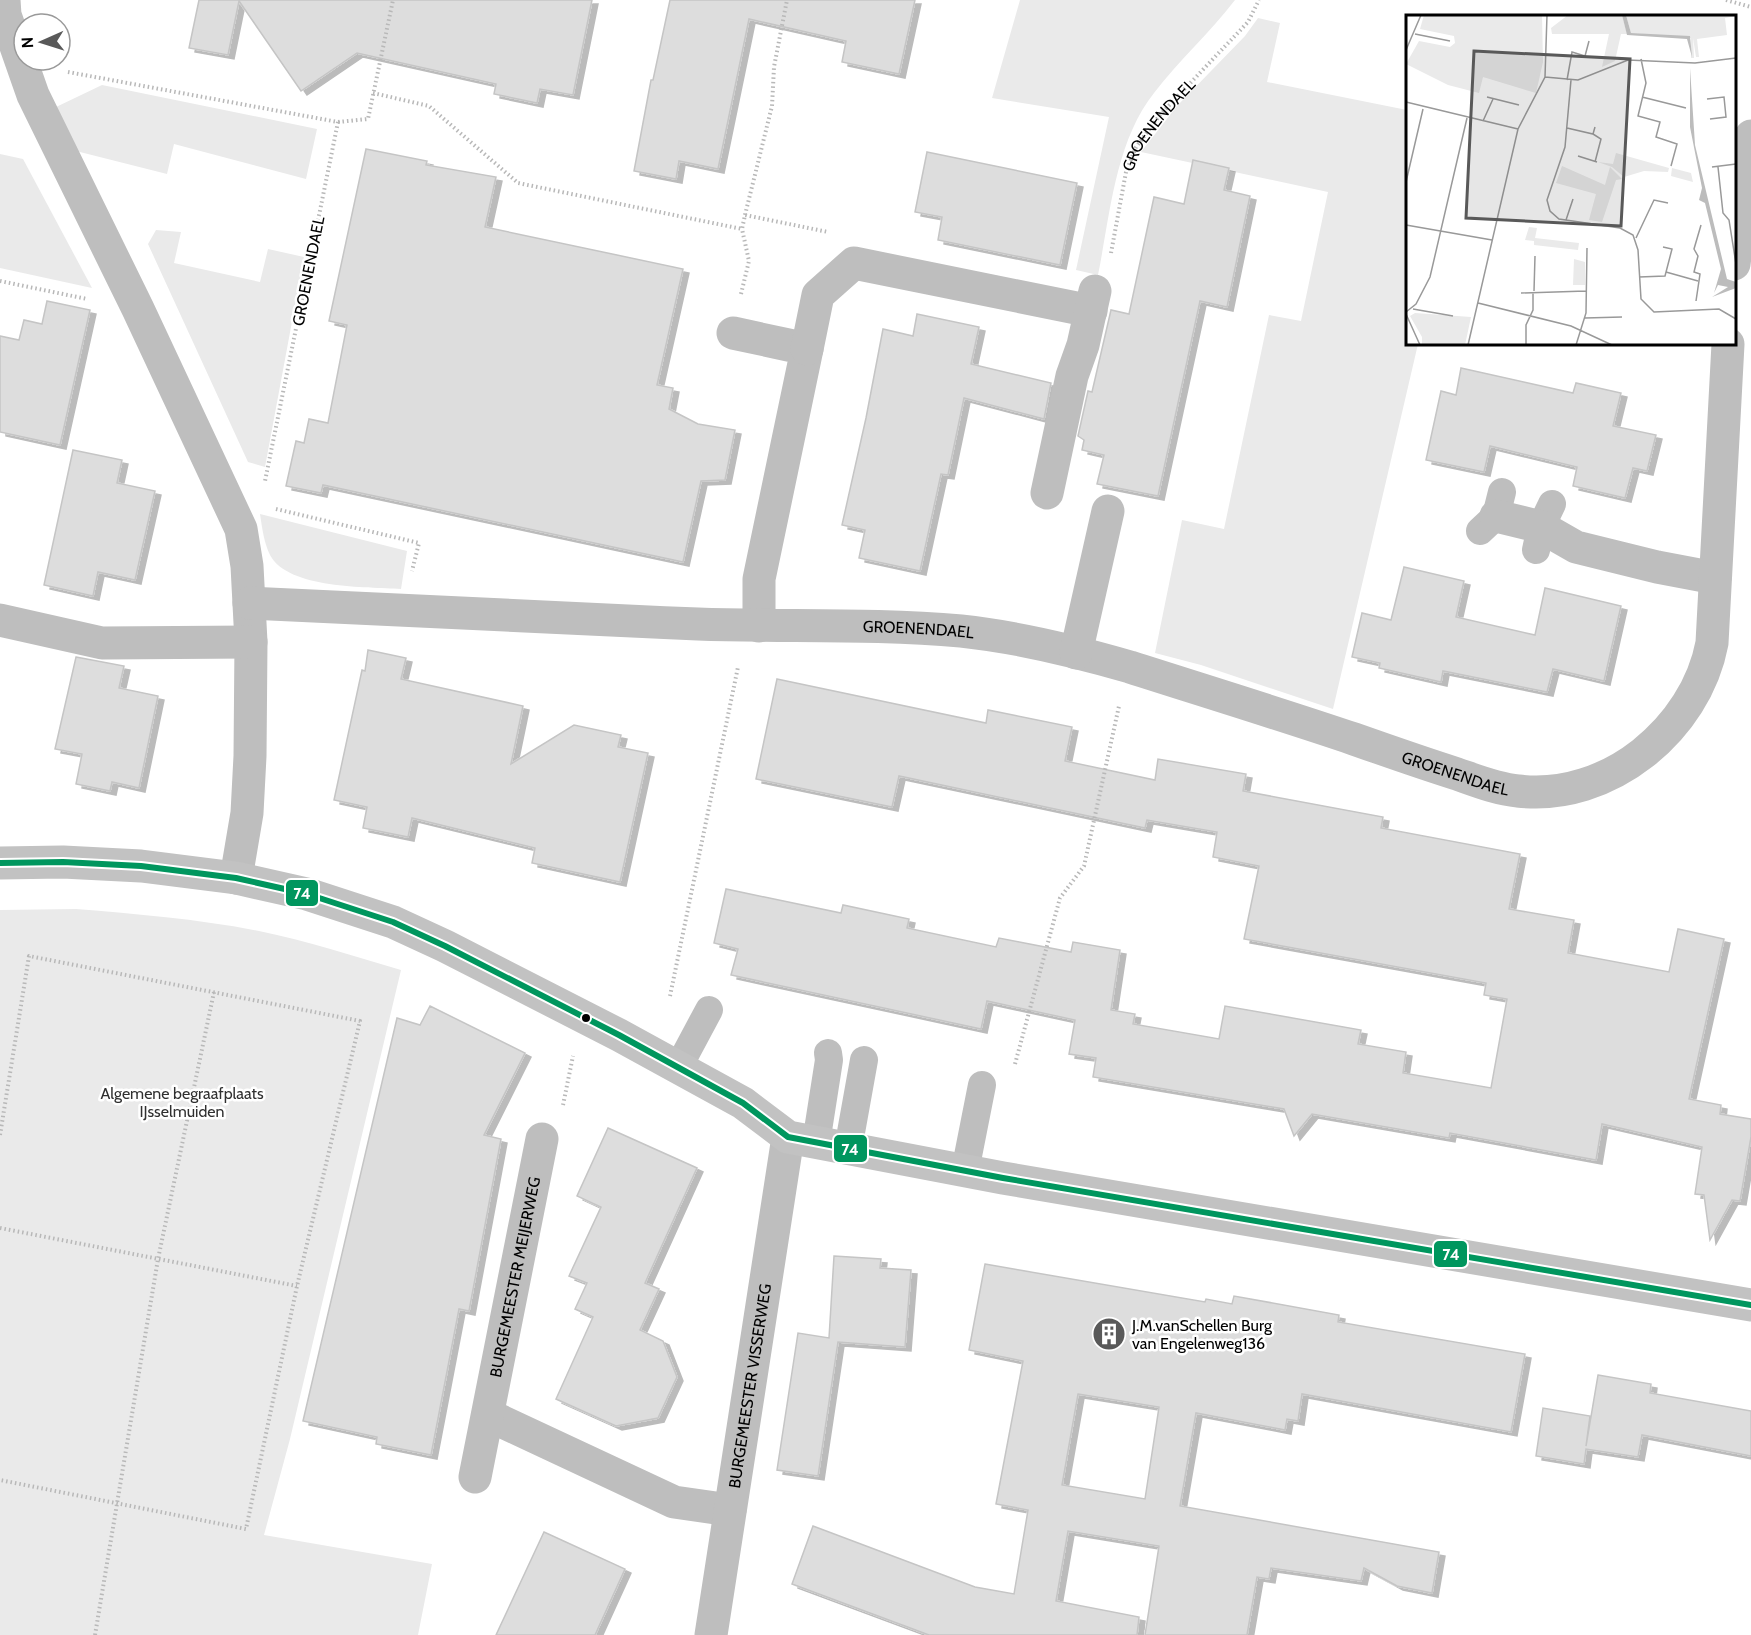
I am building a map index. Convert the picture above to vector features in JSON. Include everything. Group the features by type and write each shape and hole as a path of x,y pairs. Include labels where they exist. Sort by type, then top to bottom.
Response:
{"street":[{"path":"4,0 5,15 12,34"},
{"path":"26,72 33,94 138,309 241,529 247,567 251,642 247,813 236,878"},
{"path":"1736,249 1751,136"},
{"path":"759,626 759,579 818,295 854,263 1093,300 1083,345 1072,376 1047,493"},
{"path":"733,333 807,349"},
{"name":"GROENENDAEL","path":"249,603 759,626 867,626 960,631 1002,636 1130,668 1485,784 1518,791 1566,789 1596,782 1638,758 1687,705 1704,676 1712,643 1728,345"},
{"path":"1076,653 1108,512"},
{"path":"1493,513 1543,527 1576,547 1657,567 1715,578"},
{"path":"0,620 102,643 251,642"},
{"path":"0,863 63,862 141,866 236,878 341,904 418,933 570,1010 817,1143 965,1171 1751,1305"},
{"name":"BURGEMEESTER MEIJERWEG","path":"475,1478 542,1138"},
{"name":"BURGEMEESTER VISSERWEG","path":"711,1635 730,1510 817,1143"},
{"path":"488,1415 674,1502 730,1510"}],"lane":[{"path":"678,1068 709,1010"},
{"path":"817,1143 829,1060 828,1053"},
{"path":"817,1143 864,1060"},
{"path":"965,1171 982,1085"}],"path":[{"path":"66,72 338,122 368,119 393,0"},
{"path":"749,261 742,229 772,106 774,67 787,0"},
{"name":"GROENENDAEL","path":"1110,253 1126,172 1136,147 1160,116 1242,29 1254,13 1259,0"},
{"path":"1726,0 1751,8"},
{"path":"373,93 429,106 518,183 742,229"},
{"name":"GROENENDAEL","path":"265,482 338,122"},
{"path":"745,215 841,234 854,263"},
{"path":"0,281 138,309"},
{"path":"272,508 419,543 401,610"},
{"path":"670,996 739,664 740,646 759,626"},
{"path":"1014,1066 1060,898 1084,866 1119,706 1130,668"},
{"path":"0,1136 29,956 360,1021 297,1286 246,1529 0,1480"},
{"path":"95,1635 158,1259 214,992"},
{"path":"562,1106 573,1053"},
{"path":"0,1228 297,1286"}],"green space":[{"path":"1020,0 1235,0 1154,93 1130,134 1116,180 1098,275 1076,270 1109,117 992,98"},
{"path":"1258,18 1280,23 1267,82 1406,110 1406,345 1418,345 1333,709 1201,665 1155,653 1182,520 1224,529 1269,315 1301,321 1328,192 1141,152 1177,106 1245,36"},
{"path":"102,85 317,129 306,179 174,144 167,174 76,151 54,108"},
{"path":"0,154 23,159 92,288 0,268"},
{"path":"156,230 181,232 174,263 260,282 268,249 304,257 265,467 248,462 148,244"},
{"path":"260,514 407,551 401,589 330,584 293,574 279,566 270,555"},
{"name":"Algemene begraafplaats IJsselmuiden","path":"76,909 190,920 259,931 401,970 290,1439 264,1535 432,1564 418,1635 0,1635 0,910"}],"building":[{"path":"199,0 592,0 573,95 540,89 537,103 494,94 496,84 357,53 301,91 239,1 228,55 189,48"},
{"path":"670,0 915,0 899,74 842,62 846,41 749,19 718,169 679,161 676,179 634,171 651,80 653,80"},
{"path":"366,149 427,161 426,165 496,177 485,227 683,269 657,385 673,388 669,409 698,424 735,430 725,480 701,481 683,562 323,485 321,493 286,486 296,441 304,443 309,419 328,423 347,325 329,321"},
{"path":"927,152 1077,183 1060,265 938,240 942,217 915,212"},
{"path":"1193,160 1229,168 1224,190 1250,196 1227,307 1200,301 1158,496 1097,484 1104,455 1082,450 1084,440 1078,436 1088,391 1092,392 1111,310 1129,314 1154,197 1184,204"},
{"path":"47,301 90,310 60,445 0,432 0,336 19,340 24,320 42,324"},
{"path":"917,314 979,327 971,364 1051,383 1044,419 964,398 948,475 941,474 920,571 859,558 865,530 842,525 883,329 913,336"},
{"path":"1461,368 1573,393 1576,383 1621,393 1613,426 1656,435 1647,471 1633,468 1625,498 1573,486 1577,467 1490,446 1484,472 1426,460 1441,391 1456,395"},
{"path":"73,450 122,460 117,483 155,491 135,580 98,572 93,596 44,585"},
{"path":"1404,567 1464,581 1456,617 1535,635 1545,588 1621,606 1604,681 1553,669 1547,692 1443,671 1441,682 1379,668 1380,663 1352,657 1362,613 1391,620"},
{"path":"368,650 406,658 401,679 523,706 511,764 574,725 621,735 618,747 648,753 620,882 532,863 535,848 412,818 408,837 363,828 367,807 334,800"},
{"path":"76,657 124,666 119,688 158,696 139,788 112,782 110,791 76,784 82,754 55,749"},
{"path":"777,679 986,723 988,710 1072,727 1065,761 1155,780 1158,759 1246,774 1243,791 1383,817 1381,828 1520,854 1509,909 1574,920 1568,953 1669,972 1678,929 1724,939 1689,1099 1721,1105 1720,1114 1751,1119 1751,1137 1740,1201 1732,1200 1710,1240 1704,1195 1695,1194 1702,1147 1602,1124 1596,1160 1450,1133 1449,1138 1312,1114 1294,1136 1284,1109 1093,1077 1096,1058 1069,1054 1075,1020 987,1001 981,1029 731,975 738,949 714,943 726,889 841,913 843,905 909,919 907,928 996,947 999,938 1071,952 1073,942 1120,950 1111,1010 1135,1014 1133,1024 1219,1039 1225,1006 1361,1030 1358,1044 1406,1052 1403,1073 1491,1088 1507,999 1484,995 1486,983 1244,939 1259,866 1213,857 1217,832 1147,820 1145,828 899,776 892,807 756,779"},
{"path":"430,1006 525,1053 484,1135 501,1139 469,1311 459,1309 431,1455 376,1444 377,1437 303,1421 397,1018 420,1025"},
{"path":"608,1128 697,1168 645,1283 659,1289 640,1330 663,1341 677,1377 658,1418 616,1426 556,1399 593,1317 575,1309 587,1283 569,1276 601,1207 577,1196"},
{"path":"834,1256 881,1259 880,1268 911,1270 905,1347 838,1342 818,1476 777,1470 798,1333 829,1338"},
{"path":"985,1264 1205,1302 1206,1299 1232,1304 1234,1296 1339,1315 1338,1322 1525,1354 1511,1432 1302,1394 1298,1421 1287,1419 1285,1430 1196,1413 1180,1506 1439,1552 1432,1593 1397,1586 1364,1568 1361,1581 1271,1568 1269,1579 1257,1577 1247,1635 1145,1635 1159,1546 1068,1531 1056,1601 1139,1617 1137,1635 929,1635 792,1584 813,1526 975,1587 1014,1594 1028,1510 996,1504 1023,1361 969,1350","holes":["1078,1394 1159,1407 1145,1499 1062,1485"]},
{"path":"1598,1375 1651,1384 1650,1393 1751,1411 1751,1456 1642,1435 1638,1457 1586,1449 1584,1464 1536,1456 1543,1408 1590,1416 1586,1446"},
{"path":"544,1532 625,1569 595,1635 496,1635"}],"transit line":[{"name":"74","path":"0,863 63,862 141,866 236,878 307,894 393,922 619,1035 743,1103 788,1137 1003,1178 1751,1305"}],"place":[{"name":"J.M.vanSchellen Burg van Engelenweg136","path":"1109,1334"}]}
